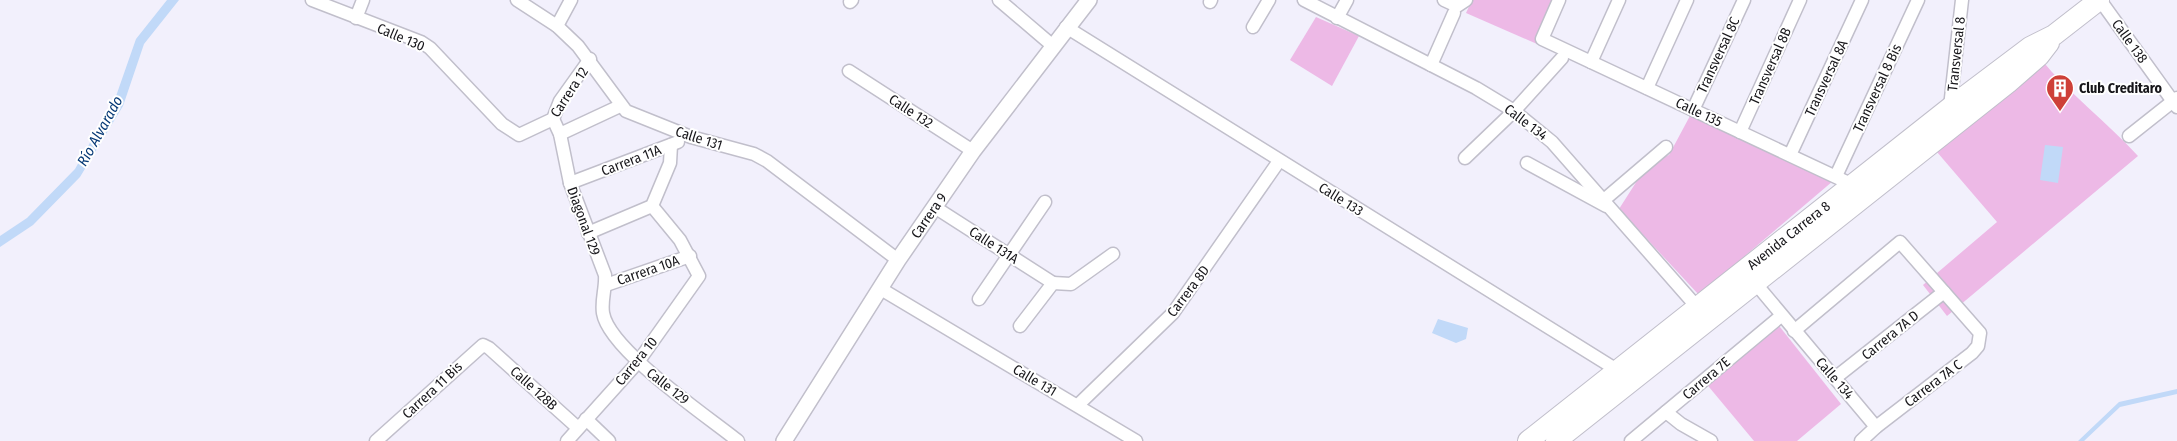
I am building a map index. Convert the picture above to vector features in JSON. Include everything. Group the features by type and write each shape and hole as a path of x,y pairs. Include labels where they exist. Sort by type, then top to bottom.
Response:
{"main road":[{"name":"Avenida Carrera 8","path":"1528,441 1697,307 1845,180 1950,108 2030,46 2054,35 2099,0"},
{"name":"Avenida Carrera 8","path":"1556,441 2008,83 2039,56 2054,35"}],"street":[{"name":"Calle 130","path":"312,0 421,42 434,52 502,124 519,135"},
{"path":"356,18 363,0"},
{"path":"556,26 572,0"},
{"path":"999,0 1053,46"},
{"name":"Carrera 9","path":"784,441 898,260 936,208 973,151 1066,27 1089,0"},
{"path":"1253,28 1269,0"},
{"name":"Calle 134","path":"1304,0 1514,111 1552,142 1605,199 1697,307"},
{"path":"1337,18 1347,0"},
{"path":"1444,0 1457,6 1466,0"},
{"name":"Calle 135","path":"1559,0 1542,38 1544,40 1845,180"},
{"path":"1591,62 1619,0"},
{"path":"1647,88 1687,0"},
{"name":"Transversal 8C","path":"1693,110 1744,0"},
{"name":"Transversal 8B","path":"1740,132 1800,0"},
{"name":"Transversal 8A","path":"1790,155 1862,0"},
{"name":"Transversal 8 Bis","path":"1845,180 1918,0"},
{"name":"Transversal 8","path":"1950,108 1962,0"},
{"name":"Calle 138","path":"2099,0 2176,102"},
{"path":"520,1 556,26 590,59 620,106 560,134"},
{"path":"1431,66 1454,14"},
{"name":"Calle 133","path":"1066,27 1617,370"},
{"path":"1465,158 1514,111 1562,58"},
{"name":"Carrera 12","path":"519,135 553,119 560,102 590,59"},
{"name":"Calle 132","path":"849,72 973,151"},
{"path":"2129,136 2176,102"},
{"name":"Calle 131","path":"620,106 626,111 691,137 754,154 898,260"},
{"name":"Diagonal 129","path":"553,119 560,134 570,183 605,275 606,285 602,303 606,322"},
{"name":"Carrera 11A","path":"570,183 691,137"},
{"path":"588,233 652,206 670,163 671,145"},
{"path":"1605,199 1666,147"},
{"name":"Carrera 8D","path":"1078,405 1173,313 1279,161"},
{"path":"1527,163 1613,210"},
{"path":"979,300 1045,202"},
{"path":"652,206 680,240 690,256"},
{"name":"Calle 131A","path":"936,208 1053,283"},
{"path":"1794,331 1900,242 1944,292"},
{"path":"1020,326 1053,283 1071,284 1113,254"},
{"name":"Carrera 10","path":"567,441 638,362 699,276 690,256"},
{"name":"Carrera 10A","path":"606,285 690,256"},
{"name":"Calle 134","path":"1756,284 1876,427"},
{"name":"Calle 131","path":"881,288 1136,441"},
{"name":"Carrera 7A C","path":"1862,441 1876,427 1972,353 1978,346 1980,333 1944,292"},
{"name":"Carrera 7A D","path":"1835,378 1944,292"},
{"name":"Carrera 7E","path":"1631,441 1781,316"},
{"name":"Calle 129","path":"606,322 638,362 738,441"},
{"name":"Carrera 11 Bis","path":"376,441 479,347 483,345 489,348"},
{"name":"Calle 128B","path":"489,348 582,423 609,441"},
{"path":"1666,412 1699,436 1711,441"}],"shaded area":[{"path":"1472,0 1557,0 1537,44 1466,13"},
{"path":"1316,17 1359,36 1332,86 1290,60"},
{"path":"2040,58 2063,84 2138,156 1947,316 1923,285 1997,222 1931,145"},
{"path":"1691,114 1833,181 1699,295 1619,209 1649,162 1669,155"},
{"path":"1776,322 1841,404 1797,441 1754,441 1704,381"}],"water":[{"name":"Río Alvarado","path":"167,0 179,0 144,44 123,106 80,177 33,225 0,247 0,236 27,218 75,169 115,99 136,39"},
{"path":"2045,145 2063,147 2058,183 2040,180"},
{"path":"1438,319 1468,328 1466,339 1456,343 1432,333"},
{"path":"2177,389 2177,394 2120,407 2084,441 2078,441 2119,402"}],"place":[{"name":"Club Creditaro","path":"2060,112"}]}
